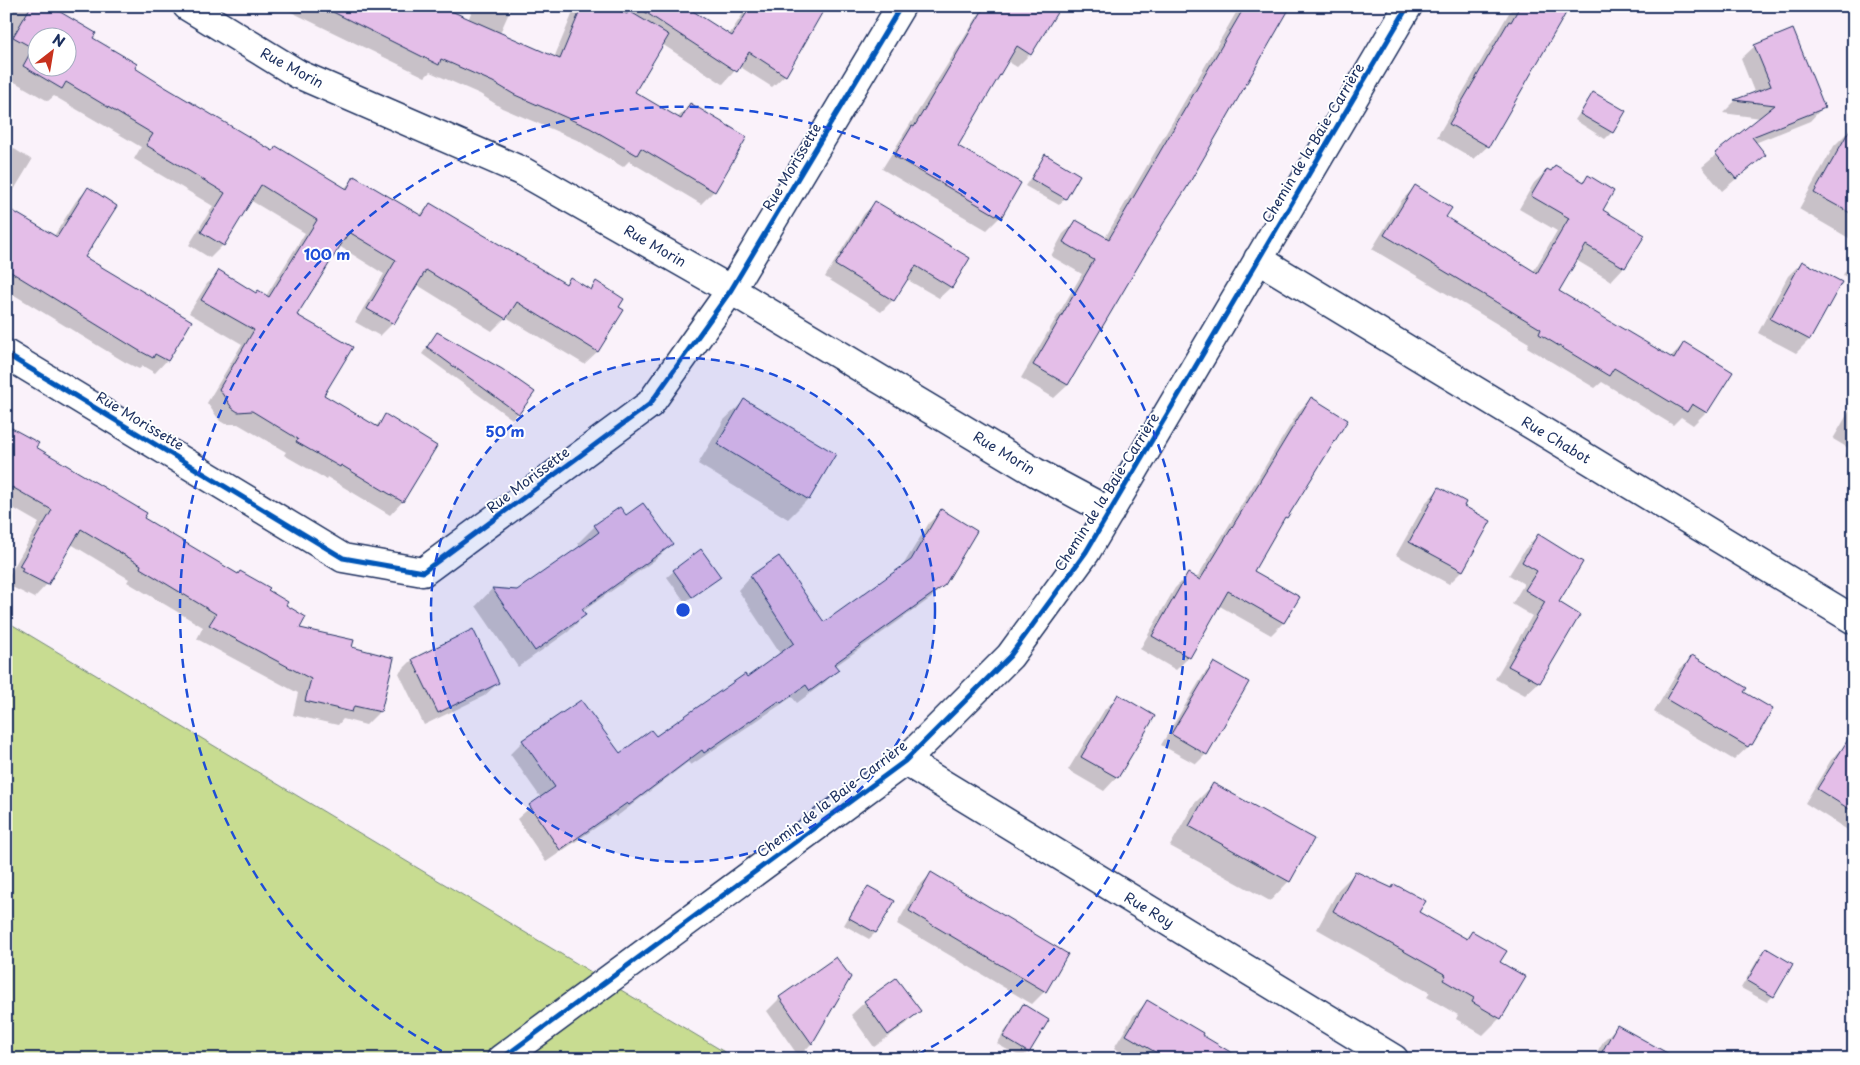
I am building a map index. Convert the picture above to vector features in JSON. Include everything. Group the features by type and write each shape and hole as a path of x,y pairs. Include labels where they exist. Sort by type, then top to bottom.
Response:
{"street":[{"name":"Rue Morin","path":"187,6 298,74 522,171 731,290 1035,472 1110,512"},
{"name":"Rue Morissette","path":"6,354 343,558 423,572 650,404 731,290 901,6"},
{"name":"Chemin de la Baie-Carrière","path":"501,1059 904,761 1010,656 1086,552 1408,6"},
{"name":"Rue Chabot","path":"1258,259 1854,620"},
{"name":"Rue Roy","path":"904,761 1394,1059"}],"green space":[{"path":"6,621 736,1059 6,1059"}],"building":[{"path":"31,6 50,6 96,33 93,38 137,64 135,68 273,151 276,146 347,189 354,176 422,216 430,203 566,284 570,277 591,290 596,281 624,299 619,307 624,310 598,352 517,302 506,319 426,270 394,324 367,309 396,260 349,232 297,315 353,347 324,395 378,427 385,414 437,446 403,502 341,465 340,467 296,442 298,439 252,411 238,412 232,408 219,389 254,330 201,300 219,270 256,293 258,290 269,297 317,220 261,185 224,246 201,232 225,193 146,145 153,134 66,82 62,89 43,78 78,78 78,28 28,28 28,45 13,37"},
{"path":"321,6 440,6 560,59 582,6 610,6 627,14 629,11 669,35 635,92 681,119 690,103 747,137 715,192 641,148 637,155 590,128 515,95 493,82 441,59 439,65"},
{"path":"636,6 685,6 732,36 751,6 826,6 786,76 749,52 737,72"},
{"path":"985,6 1061,6 1031,55 1017,46 958,146 1021,183 1001,218 894,156 912,126 914,127"},
{"path":"1245,6 1291,6 1186,189 1163,224 1068,385 1033,365 1094,260 1063,242 1076,220 1109,239"},
{"path":"1520,6 1570,6 1489,147 1449,124 1509,21 1511,22"},
{"path":"1793,29 1825,108 1752,137 1766,155 1736,179 1715,153 1775,105 1734,100 1771,86 1754,45"},
{"path":"28,57 28,69 23,66"},
{"path":"1593,92 1626,111 1613,133 1580,114"},
{"path":"1854,122 1854,215 1814,193"},
{"path":"1045,154 1080,175 1066,199 1031,179"},
{"path":"1555,165 1584,182 1588,175 1614,191 1603,210 1645,235 1625,268 1586,245 1559,291 1674,359 1684,342 1733,372 1707,413 1692,404 1687,412 1614,368 1609,376 1539,334 1541,329 1384,235 1415,185 1452,208 1446,217 1537,273 1569,218 1531,196 1547,169 1551,171"},
{"path":"88,187 117,206 85,257 192,321 168,361 155,354 153,358 138,350 6,269 6,207 57,237"},
{"path":"875,201 970,258 952,288 916,266 894,301 835,265"},
{"path":"1802,261 1842,282 1810,340 1770,319"},
{"path":"437,332 502,369 535,392 519,414 427,347"},
{"path":"1311,397 1348,420 1287,518 1285,517 1254,571 1300,597 1284,623 1228,591 1190,658 1152,636 1188,573 1200,580"},
{"path":"744,399 836,454 809,500 717,444"},
{"path":"6,425 39,443 36,447 147,513 144,518 238,574 240,571 270,588 268,590 288,602 286,605 306,617 300,628 354,640 352,647 394,658 381,712 354,706 352,712 305,701 311,679 209,625 216,614 140,568 141,565 81,529 48,585 21,571 23,568 19,566 52,510 12,487 6,497"},
{"path":"1439,487 1466,502 1464,506 1491,521 1463,571 1409,542"},
{"path":"643,503 673,544 582,609 586,615 535,651 492,588 517,590 599,532 594,525 620,507 626,515"},
{"path":"941,509 977,531 945,585 834,664 839,670 810,691 806,685 781,703 779,701 704,753 702,750 629,805 627,803 560,850 529,805 555,787 522,740 581,700 620,753 651,730 656,736 745,674 747,677 794,643 750,576 779,556 824,622 911,560"},
{"path":"1538,534 1583,562 1559,602 1580,615 1540,683 1508,666 1545,602 1525,590 1537,571 1522,562"},
{"path":"701,549 721,577 692,597 673,570"},
{"path":"473,629 499,683 438,713 412,659"},
{"path":"1692,655 1747,688 1744,692 1773,709 1752,745 1750,744 1748,747 1666,699"},
{"path":"1214,662 1249,682 1207,755 1171,734"},
{"path":"1118,694 1155,716 1118,778 1081,757"},
{"path":"1854,730 1854,812 1817,789"},
{"path":"1213,783 1314,839 1290,882 1189,826"},
{"path":"1355,871 1392,888 1394,884 1426,901 1419,912 1467,939 1472,931 1507,951 1500,962 1526,977 1501,1019 1472,1002 1474,998 1443,980 1446,975 1333,911"},
{"path":"931,872 1068,954 1046,992 909,911"},
{"path":"868,886 895,901 876,933 849,918"},
{"path":"1766,948 1793,964 1774,997 1747,981"},
{"path":"836,957 851,977 812,1044 779,997"},
{"path":"896,978 921,1011 888,1035 864,1001"},
{"path":"1147,1000 1203,1033 1202,1035 1242,1059 1167,1059 1126,1035"},
{"path":"1023,1004 1049,1020 1029,1053 1003,1037"},
{"path":"1617,1025 1678,1059 1598,1059"}],"cycle path":[{"path":"6,354 343,558 423,572 650,404 731,290 901,6"},
{"path":"501,1059 905,761 1010,656 1086,552 1408,6"}]}
